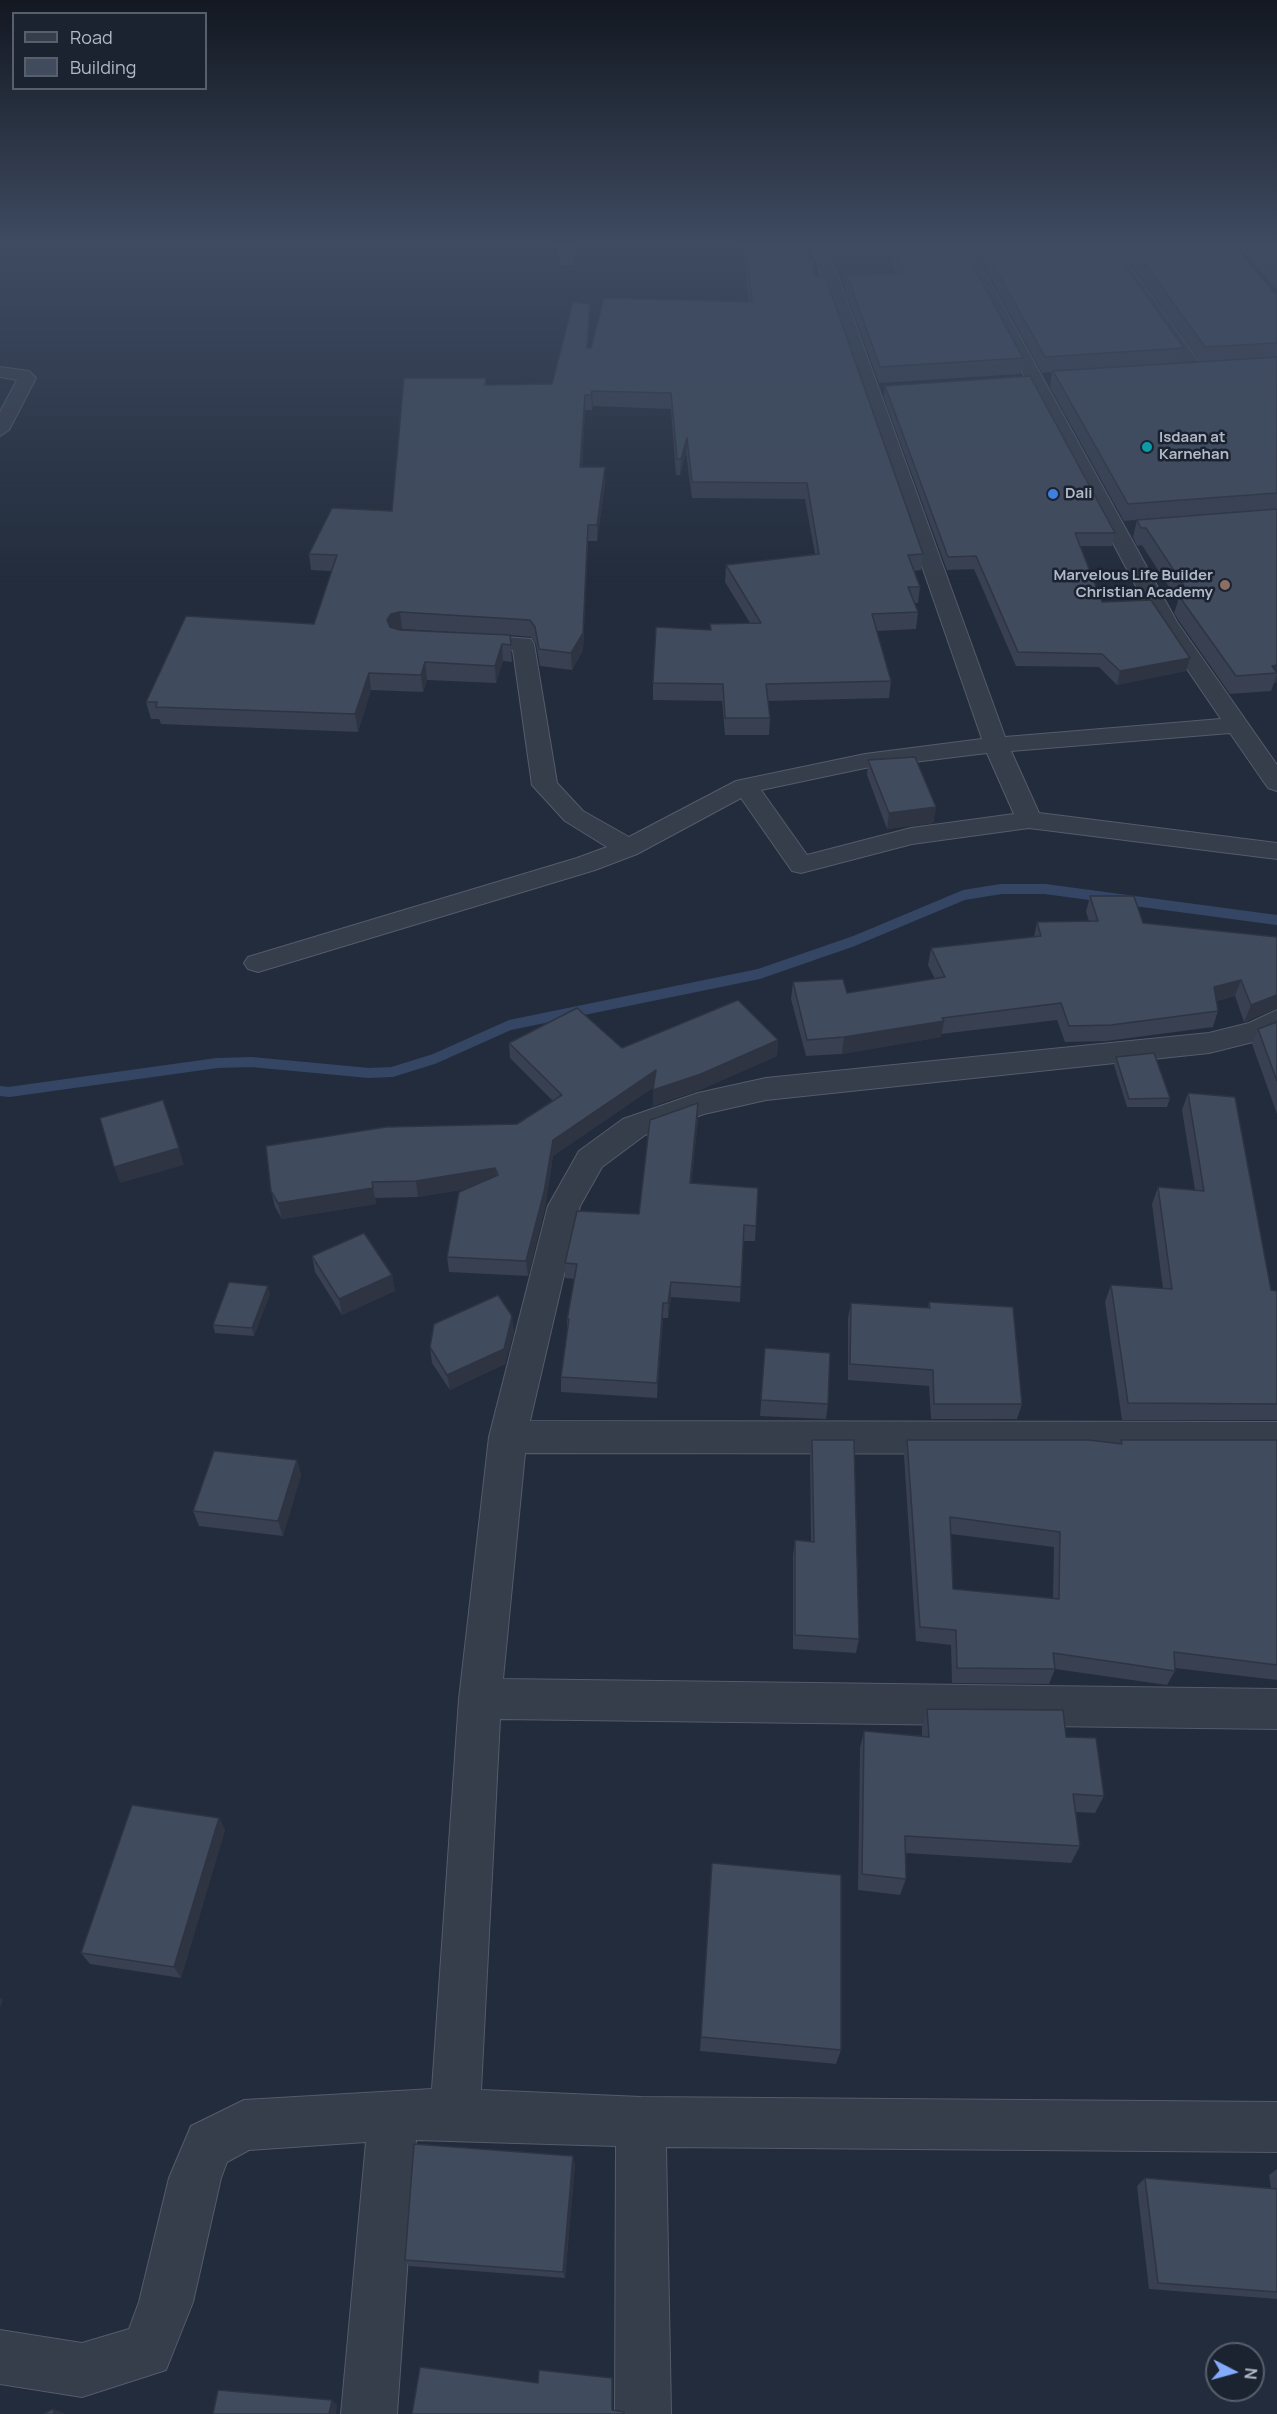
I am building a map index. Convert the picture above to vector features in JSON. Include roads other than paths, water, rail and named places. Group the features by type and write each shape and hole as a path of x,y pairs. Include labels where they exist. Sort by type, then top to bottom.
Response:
{"street":[{"path":"864,359 996,745 1029,820"},
{"path":"1024,359 1114,530 1166,622 1234,725 1277,783"},
{"path":"1173,372 1202,370 1193,359"},
{"path":"0,372 12,372 27,378 0,430"},
{"path":"1012,382 1059,380"},
{"path":"1114,530 1137,528"},
{"path":"446,640 523,644 545,785 574,816 628,848"},
{"path":"258,963 558,873 628,848 745,786 865,761 996,745 1234,725"},
{"path":"745,786 801,865 911,836 1029,820 1277,851"},
{"path":"455,2114 480,1699 508,1437 564,1206 590,1160 634,1126 698,1104 766,1089 1209,1043 1258,1030 1277,1020"},
{"path":"508,1437 1277,1438"},
{"path":"480,1699 1277,1709"},
{"path":"0,2357 82,2370 147,2351 166,2302 195,2178 209,2144 244,2125 393,2115 455,2114 641,2122 1277,2127"},
{"path":"369,2414 393,2115"},
{"path":"641,2122 643,2414"}],"waterway":[{"path":"0,1091 9,1092 217,1063 251,1062 369,1073 392,1072 434,1059 510,1025 759,974 854,941 964,895 1001,889 1045,889 1277,920"}],"place":[{"name":"Isdaan at Karnehan","path":"1147,447"},
{"name":"Dali","path":"1053,494"},
{"name":"Marvelous Life Builder Christian Academy","path":"1225,585"}]}
